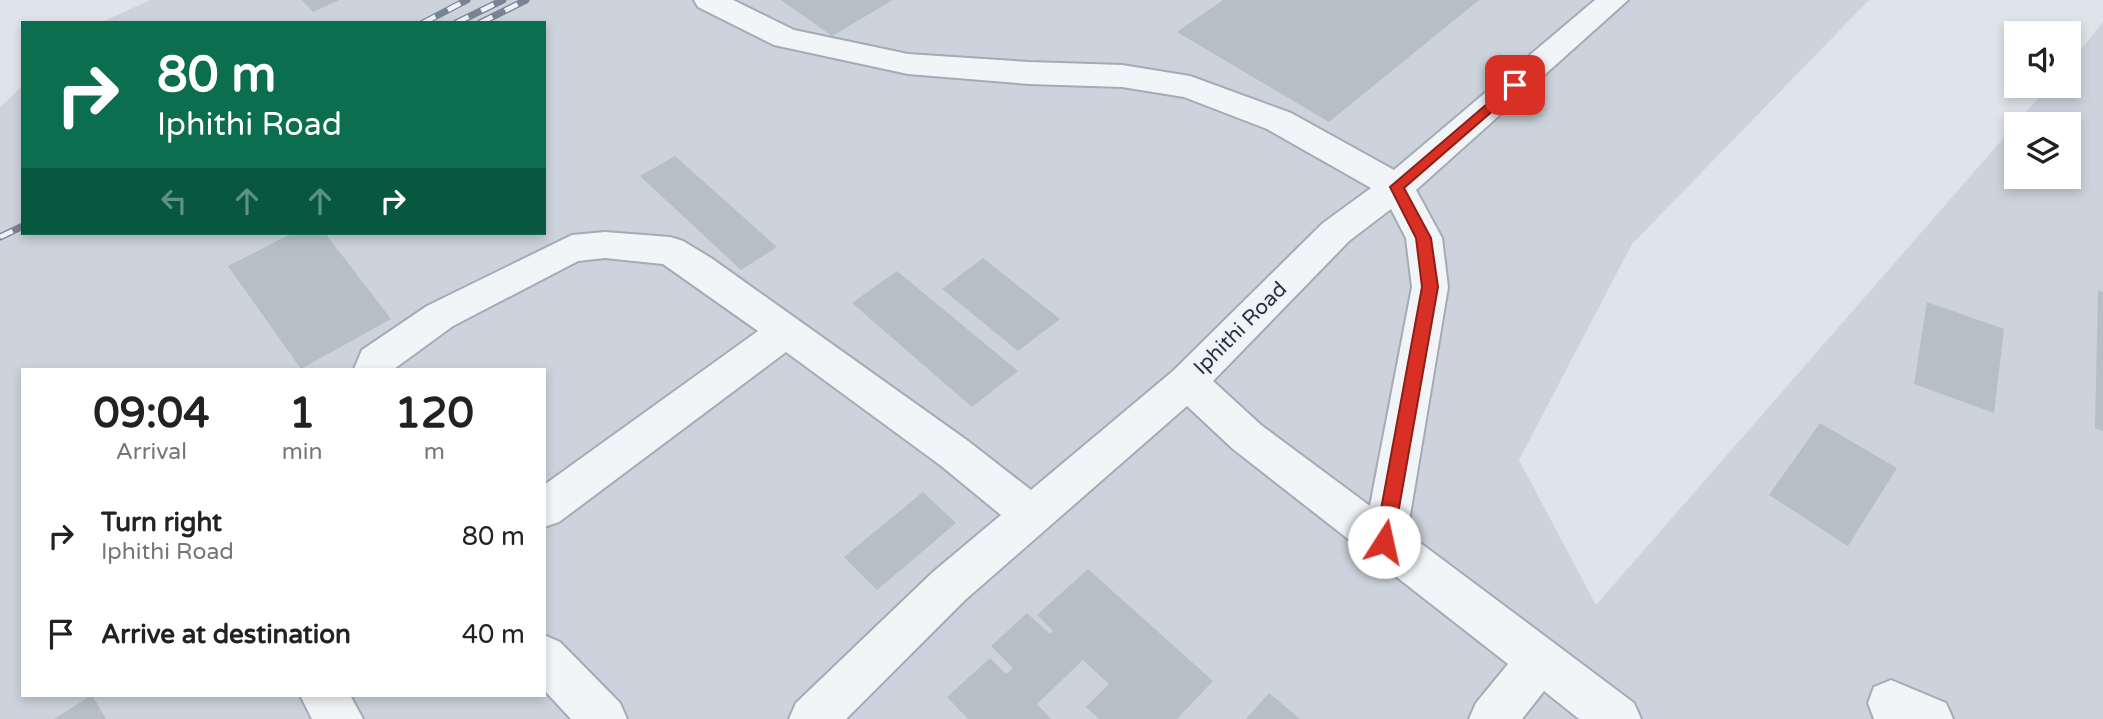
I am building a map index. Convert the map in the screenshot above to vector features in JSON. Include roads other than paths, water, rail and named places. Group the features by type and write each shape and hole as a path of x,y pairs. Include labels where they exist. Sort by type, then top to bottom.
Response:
{"lane":[{"path":"709,0 785,38 895,62 1029,73 1122,76 1190,88 1279,121 1397,187 1424,238 1430,287 1384,542"},
{"name":"Iphithi Road","path":"1613,0 1397,187 1336,232 1187,382 1247,438 1617,719"},
{"path":"373,368 376,361 440,316 572,248 605,245 670,251 698,268 954,453 1032,515"},
{"path":"546,508 785,332"},
{"path":"813,719 949,586 1187,382"},
{"path":"546,659 603,719"},
{"path":"1493,719 1540,660"},
{"path":"324,697 339,719"}],"railway":[{"path":"427,21 467,0"},
{"path":"460,21 503,0"},
{"path":"484,21 526,0"},
{"path":"0,237 21,227"}]}
